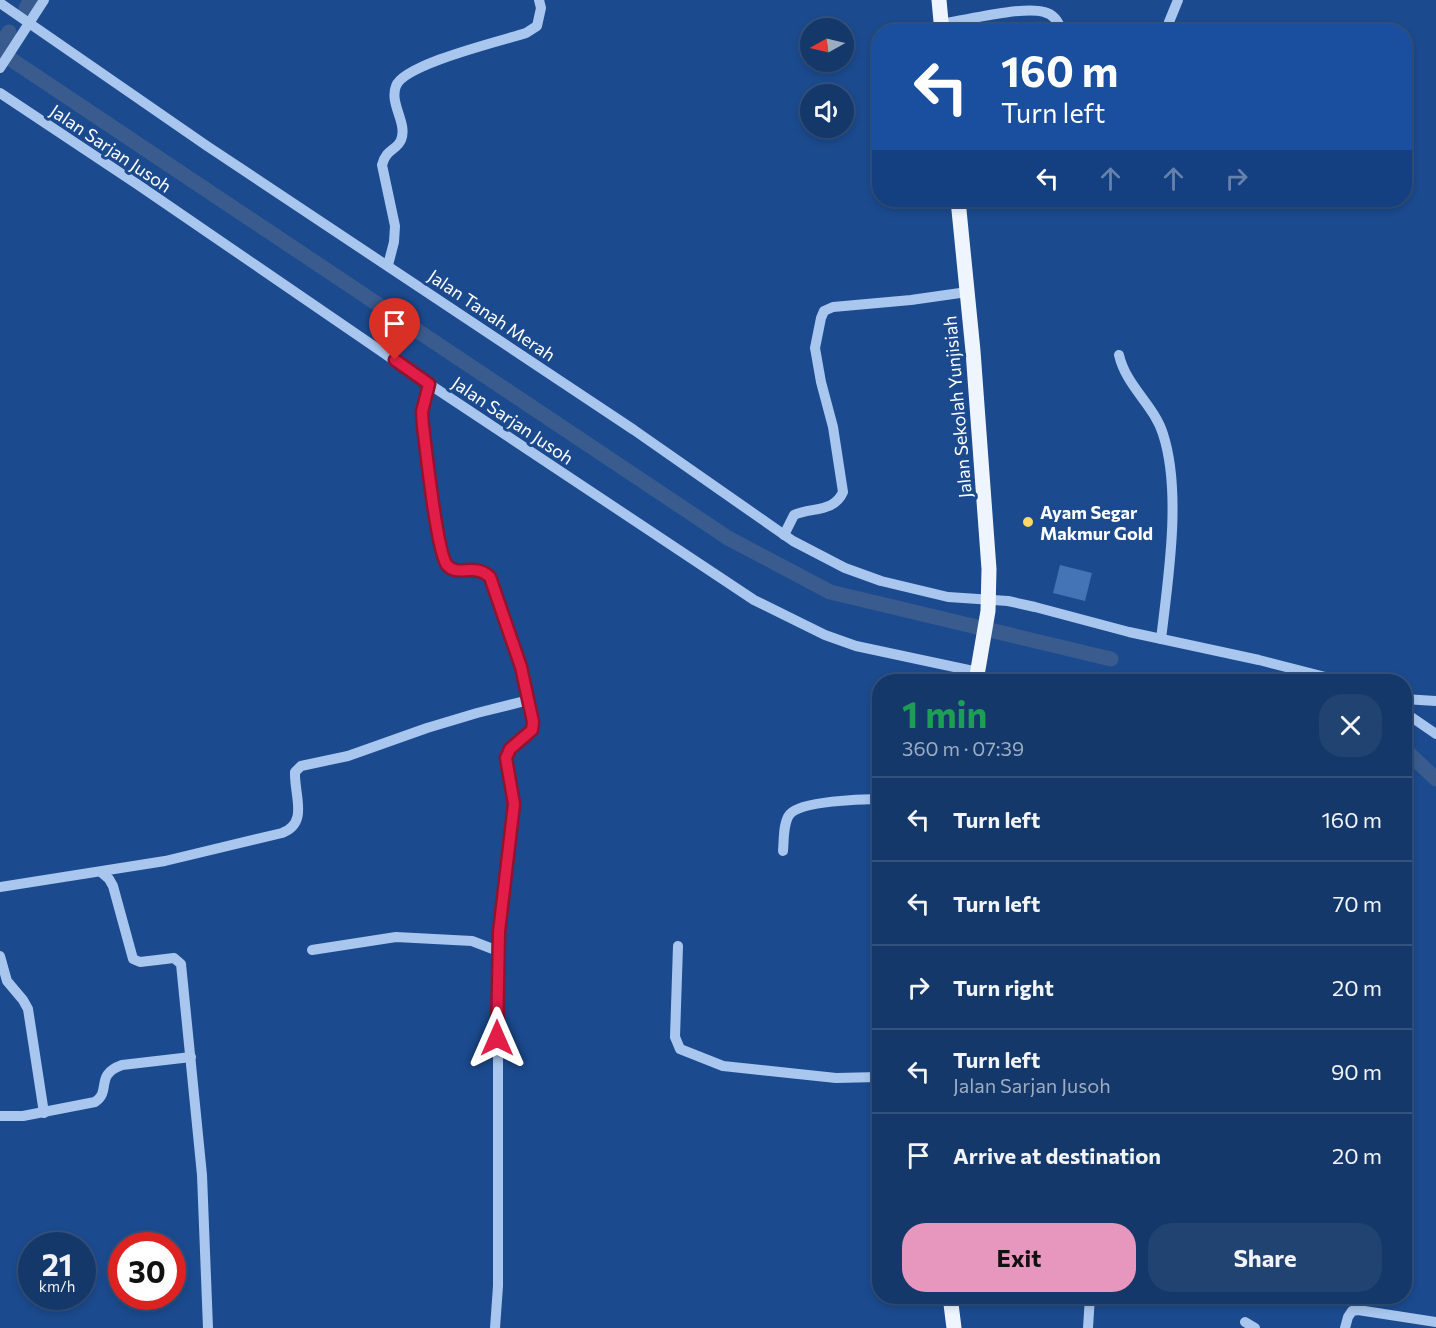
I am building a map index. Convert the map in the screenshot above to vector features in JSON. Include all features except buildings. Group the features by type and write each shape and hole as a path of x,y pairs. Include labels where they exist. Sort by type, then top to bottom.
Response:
{"main road":[{"path":"939,0 942,24"},
{"name":"Jalan Sekolah Yunjisiah","path":"959,207 987,532 988,605 978,672"},
{"path":"951,1304 954,1328"}],"street":[{"path":"0,68 44,0"},
{"path":"388,265 394,242 395,226 382,165 384,156 400,142 402,132 394,99 395,88 399,80 418,67 526,33 537,26 539,0"},
{"path":"1168,24 1178,0"},
{"name":"Jalan Tanah Merah","path":"6,4 29,23 207,146 388,265 816,555 881,581 988,605 1035,607 1314,674"},
{"path":"958,24 999,14 1035,11 1050,14 1059,24"},
{"name":"Jalan Sarjan Jusoh","path":"0,93 716,576 788,618 825,635 856,646 978,672"},
{"path":"784,535 794,515 828,506 838,501 843,492 833,427 815,351 824,312 833,307 967,292"},
{"path":"1119,355 1122,370 1156,418 1164,435 1170,471 1172,509 1161,639"},
{"path":"429,384 422,412 423,426 442,552 446,564 453,569 483,571 490,577 514,646 533,722 532,730 510,749 506,758 514,804 498,951 498,1286 495,1328"},
{"path":"0,887 101,872 225,848 290,830 296,823 298,814 295,772 301,766 348,756 427,728 529,700"},
{"path":"1412,700 1436,701"},
{"path":"1412,718 1436,734"},
{"path":"783,851 786,822 791,813 799,809 845,799 872,800"},
{"path":"101,872 113,886 133,959 140,962 174,958 181,964 202,1175 208,1328"},
{"path":"312,950 396,937 472,942 498,951"},
{"path":"678,946 675,1037 680,1049 723,1066 836,1078 872,1077"},
{"path":"0,956 7,981 23,999 28,1009 44,1113"},
{"path":"0,1116 44,1113 99,1100 105,1078 113,1068 191,1057"},
{"path":"1088,1328 1090,1304"},
{"path":"1345,1328 1352,1311 1358,1310 1436,1322"},
{"path":"1245,1322 1255,1328"}],"waterway":[{"path":"26,8 31,0"},
{"path":"0,45 9,32"},
{"path":"0,52 728,538 830,592 1111,659"},
{"path":"1412,756 1436,779"}],"place":[{"name":"Ayam Segar Makmur Gold","path":"1028,522"}],"route":[{"path":"395,360 429,384 422,412 423,426 442,552 446,564 461,571 472,569 483,571 490,577 521,667 533,722 532,730 510,749 506,758 513,796 514,817 499,932 497,1038"}]}
